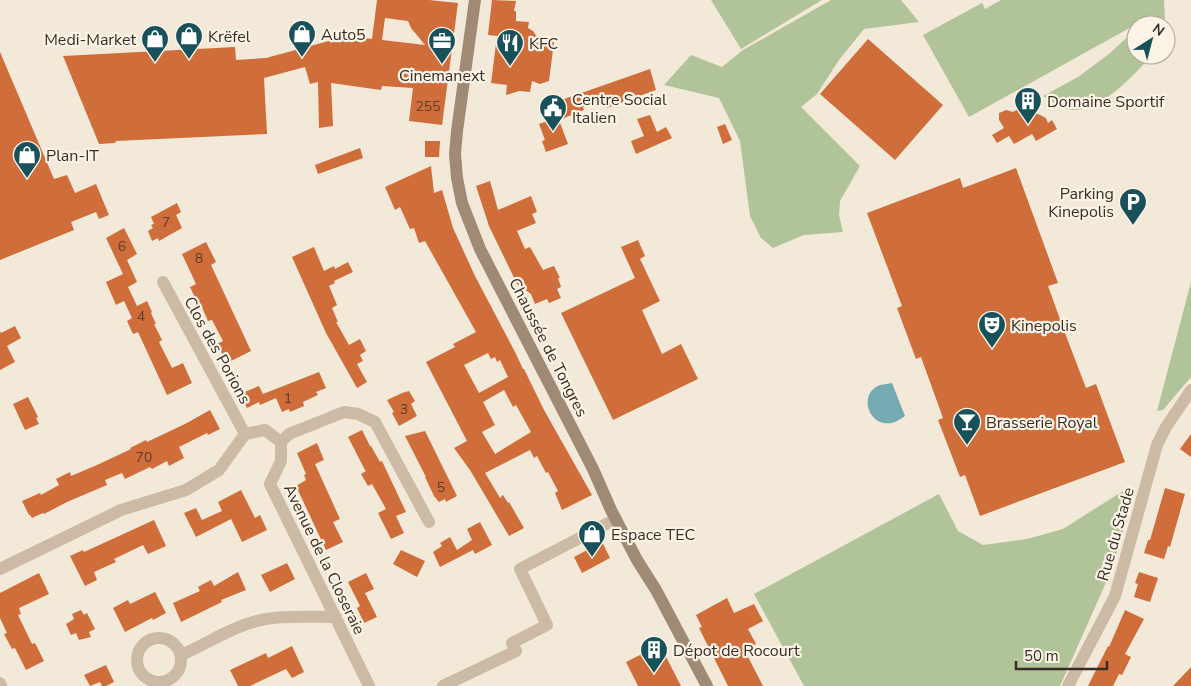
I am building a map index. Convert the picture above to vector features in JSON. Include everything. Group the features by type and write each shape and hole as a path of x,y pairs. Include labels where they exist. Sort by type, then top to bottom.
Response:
{"main road":[{"name":"Chaussée de Tongres","path":"475,0 456,146 457,178 462,203 480,249 593,469 616,519 707,686"}],"street":[{"name":"Clos des Porions","path":"162,282 245,434"},
{"name":"Rue du Stade","path":"1068,686 1115,596 1157,445 1166,427 1191,390"},
{"path":"0,568 121,510 186,490 220,470 245,434 264,430 281,442 290,434 344,412 358,414 376,422 429,522"},
{"name":"Avenue de la Closeraie","path":"281,442 281,461 270,484 369,686"},
{"path":"443,686 516,651 512,643 547,625 520,569 616,519"},
{"path":"181,655 226,633 255,622 283,617 336,617"}],"green space":[{"path":"711,0 822,0 741,49"},
{"path":"831,0 901,0 919,22 864,29 839,60 817,94 801,107 860,166 840,201 839,215 843,232 804,235 773,248 761,238 750,216 740,141 719,98 664,85 691,55 722,67 743,50"},
{"path":"1001,0 1164,0 1165,15 1126,15 1126,30 969,117 923,35 982,3 985,9"},
{"path":"1126,38 1126,65 1143,65 1107,98 1085,109 1071,110 1043,96 1078,77 1109,54"},
{"path":"1191,282 1191,377 1163,410 1157,411"},
{"path":"1126,489 1135,491 1112,569 1060,686 804,686 754,594 939,494 958,531 983,545 1027,539 1063,529"}],"water":[{"path":"892,383 905,416 894,422 884,423 876,420 871,414 868,398 872,390 880,385"}],"building":[{"path":"377,0 429,0 458,3 442,125 409,121 413,88 382,86 381,90 331,83 333,126 319,128 318,82 310,84 305,67 264,78 267,134 116,141 115,143 99,144 63,56 235,47 236,60 266,58 347,36 372,39","holes":["385,18 408,21 411,28 425,45 382,40"]},
{"path":"492,0 516,1 514,11 516,11 516,21 529,22 528,28 533,31 539,40 554,42 549,81 540,84 532,81 530,92 519,91 506,95 507,85 491,83 497,36 488,35"},
{"path":"868,39 943,105 895,160 820,94"},
{"name":"Plan-IT","path":"0,52 54,179 67,175 75,193 96,184 109,215 99,219 96,212 71,222 74,230 0,260"},
{"path":"650,69 656,90 607,108 605,100 583,107 584,110 559,120 568,144 546,152 542,141 545,140 539,124 550,120 547,105"},
{"name":"Domaine Sportif","path":"1024,106 1029,113 1036,113 1046,118 1048,123 1052,120 1057,129 1036,141 1032,134 1014,144 1009,136 997,143 992,135 1004,128 999,120 999,113 1006,110 1013,112"},
{"path":"650,115 657,132 666,127 672,138 636,154 631,141 644,136 637,119"},
{"path":"725,124 732,140 723,144 717,127"},
{"path":"425,141 440,141 439,157 425,157"},
{"path":"360,148 363,158 318,174 315,165"},
{"path":"431,166 434,193 442,190 453,228 475,276 544,410 592,495 562,510 555,493 558,491 548,472 546,473 537,456 534,458 530,450 485,473 500,498 503,495 509,502 524,528 509,536 470,470 454,448 467,441 426,362 455,347 453,344 476,332 425,241 419,243 414,228 410,229 400,207 395,210 385,187","holes":["488,353 491,359 495,357 497,362 500,360 508,377 479,393 464,365","504,390 513,407 516,405 531,432 495,454 482,432 495,425 483,402"]},
{"name":"Kinepolis","path":"1016,168 1058,283 1048,286 1068,341 1086,388 1096,384 1125,462 980,516 965,475 960,477 938,420 943,418 921,357 916,359 897,308 902,306 867,213 960,178 963,188"},
{"path":"490,181 498,210 531,196 537,212 532,214 536,223 517,231 525,249 530,247 543,270 554,266 560,278 558,278 561,287 557,289 561,298 549,303 547,299 535,304 531,294 517,284 489,226 476,186"},
{"path":"177,203 181,212 176,215 182,228 159,241 158,238 152,241 148,231 153,228 151,225 154,224 151,217"},
{"path":"124,228 137,254 127,260 137,282 128,287 137,306 147,301 156,324 154,324 162,340 159,342 172,368 183,363 192,383 167,395 138,332 133,334 127,321 132,318 124,301 116,305 106,282 123,274 106,238"},
{"path":"638,240 645,256 640,259 660,301 642,310 662,354 681,344 698,379 613,420 561,313 635,278 621,247"},
{"path":"206,242 216,262 211,265 251,351 227,363 217,344 223,341 212,320 208,321 190,287 196,284 182,254"},
{"path":"314,247 324,271 334,266 335,269 348,262 353,272 334,281 335,283 329,286 337,305 332,308 338,322 336,322 349,345 360,339 366,351 360,355 363,361 357,364 367,382 357,388 326,333 292,257"},
{"path":"15,326 21,338 7,346 15,362 0,370 0,331 1,333"},
{"path":"319,372 326,388 316,392 318,395 303,402 304,406 290,412 289,409 282,412 276,398 260,405 259,402 247,408 240,394 259,386 263,394"},
{"path":"409,391 415,401 411,404 417,416 399,426 387,400"},
{"path":"28,397 38,417 36,418 39,424 25,430 13,404"},
{"path":"210,410 220,429 208,435 207,433 179,447 184,458 169,466 167,461 152,469 150,467 125,479 122,473 105,480 107,485 44,514 32,518 29,515 22,501 40,493 41,495 59,485 56,479 70,472 71,476 97,465 146,440 147,442 185,424"},
{"path":"362,430 380,462 382,461 406,512 396,516 404,533 391,539 378,513 386,509 372,484 368,486 361,474 366,471 348,437"},
{"path":"425,431 457,496 446,502 445,499 439,502 434,496 405,436"},
{"path":"1191,434 1191,457 1180,449"},
{"path":"317,443 324,460 315,464 340,519 333,522 343,542 326,550 296,486 306,480 304,475 306,474 297,453"},
{"path":"1165,488 1185,494 1170,547 1168,546 1164,559 1144,553 1148,540 1150,540"},
{"path":"241,490 255,518 260,515 267,530 242,542 231,519 196,537 184,513 196,508 202,520 222,511 218,502"},
{"path":"154,520 166,546 148,554 143,545 114,559 116,562 94,572 97,580 85,586 70,556 83,550 84,552"},
{"path":"480,522 492,545 475,554 473,550 440,567 433,552 442,546 440,543 450,537 457,550 472,540 467,529"},
{"name":"Espace TEC","path":"602,542 610,558 582,573 574,557"},
{"path":"401,550 425,561 417,577 393,564"},
{"path":"287,563 295,579 270,592 261,575"},
{"path":"238,572 246,590 221,600 222,602 181,622 173,603 200,591 198,587 211,580 214,586"},
{"path":"1139,572 1158,578 1150,602 1134,597 1138,584 1135,583"},
{"path":"39,573 49,594 19,608 21,614 18,615 32,644 35,643 44,661 26,670 15,648 12,649 4,634 7,633 0,618 0,593"},
{"path":"366,573 374,589 365,593 377,617 364,623 357,608 360,606 348,582"},
{"path":"155,592 166,613 125,632 113,608 128,600 130,604"},
{"path":"727,598 734,613 754,604 763,621 748,629 756,644 745,651 763,686 728,686 699,628 702,627 696,615"},
{"path":"81,610 84,615 87,613 95,629 89,632 91,637 79,640 76,633 71,635 66,624 74,619 72,614"},
{"path":"1125,610 1144,619 1125,654 1131,657 1122,675 1119,674 1113,686 1088,686 1109,647"},
{"name":"Dépot de Rocourt","path":"660,645 681,686 638,686 626,662"},
{"path":"292,646 304,672 292,678 286,669 250,686 238,686 230,670 266,653 268,658"},
{"path":"106,665 114,682 106,686 102,686 100,682 90,686 84,675"},
{"path":"1191,667 1191,686 1173,686"}],"place":[{"name":"Auto5","path":"302,58"},
{"name":"Krëfel","path":"189,60"},
{"name":"Medi-Market","path":"155,63"},
{"name":"Cinemanext","path":"442,65"},
{"name":"KFC","path":"510,67"},
{"name":"Domaine Sportif","path":"1028,125"},
{"name":"Centre Social Italien","path":"553,132"},
{"name":"Plan-IT","path":"27,179"},
{"name":"Parking Kinepolis","path":"1133,226"},
{"name":"Kinepolis","path":"992,349"},
{"name":"Brasserie Royal","path":"967,446"},
{"name":"Espace TEC","path":"592,558"},
{"name":"Dépot de Rocourt","path":"654,674"}]}
